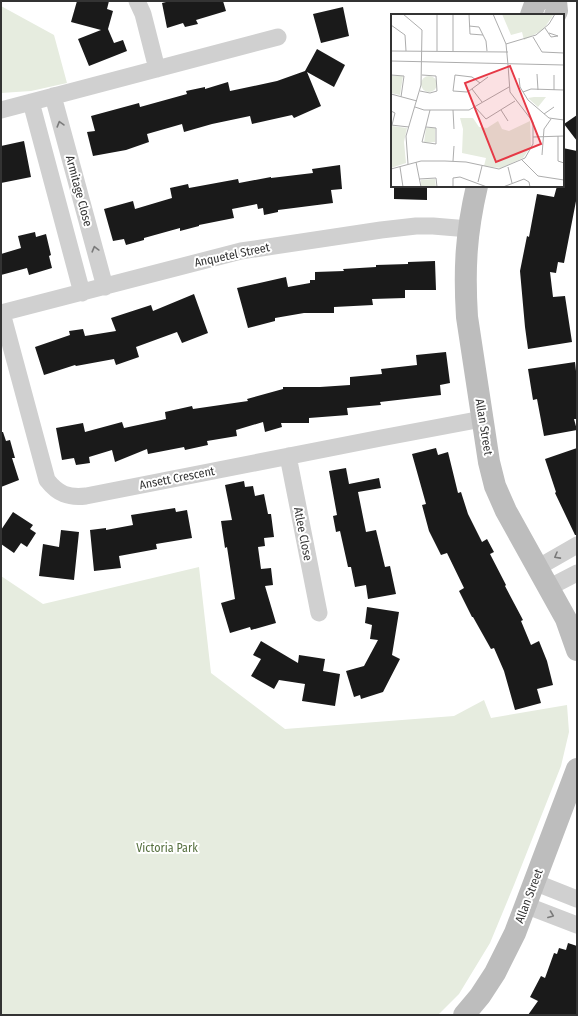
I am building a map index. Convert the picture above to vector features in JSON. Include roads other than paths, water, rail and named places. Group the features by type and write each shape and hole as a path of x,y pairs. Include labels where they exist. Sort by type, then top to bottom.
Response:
{"street":[{"path":"137,1 157,69"},
{"path":"531,14 535,4 538,1"},
{"path":"556,1 557,11 556,14"},
{"path":"1,110 278,37"},
{"name":"Armitage Close","path":"52,96 105,287"},
{"name":"Armitage Close","path":"31,102 82,293"},
{"name":"Allan Street","path":"477,187 466,246 465,276 467,317 491,473 506,511 566,619 577,650"},
{"path":"56,195 78,188"},
{"name":"Anquetel Street","path":"2,313 241,251 404,227 433,226 469,229"},
{"name":"Ansett Crescent","path":"2,313 48,480 57,491 64,494 78,497 86,496 482,419"},
{"name":"Atlee Close","path":"288,456 319,613"},
{"path":"537,568 577,545"},
{"path":"548,588 577,573"},
{"name":"Allan Street","path":"464,1015 480,996 495,973 515,933 577,769"},
{"path":"534,882 577,899"},
{"path":"525,905 577,925"}],"park label":[{"name":"Victoria Park","path":"167,848"}]}
